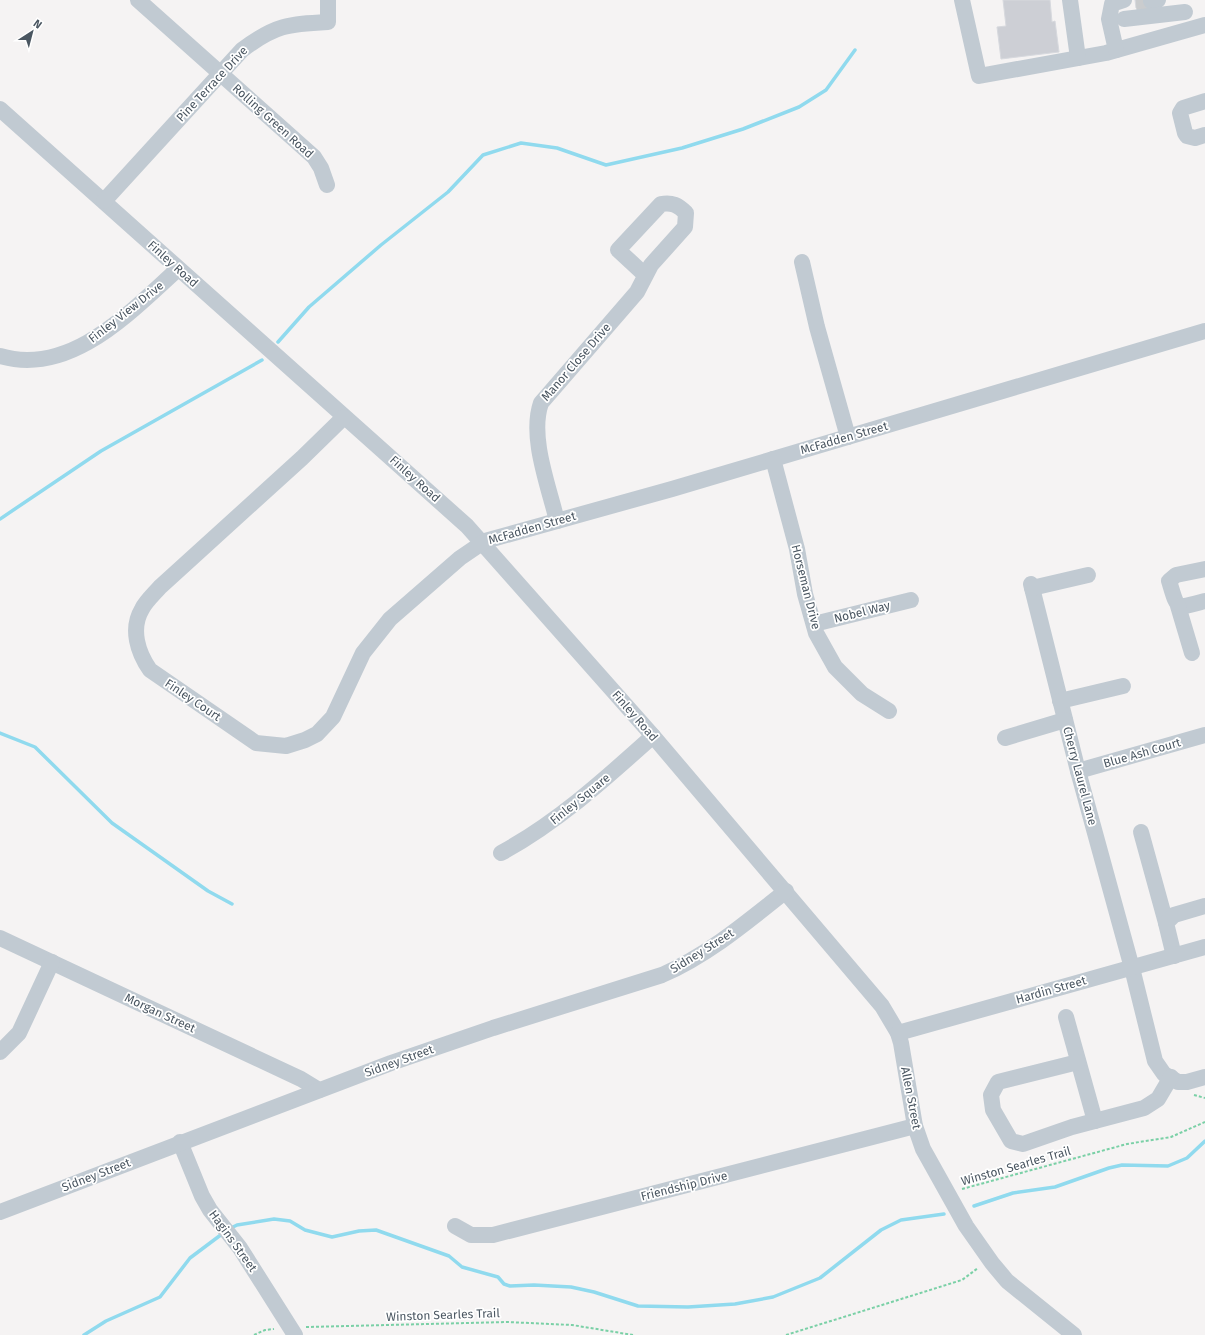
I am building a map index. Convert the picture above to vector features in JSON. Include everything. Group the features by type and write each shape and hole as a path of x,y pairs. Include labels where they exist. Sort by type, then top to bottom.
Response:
{"street":[{"name":"Rolling Green Road","path":"138,0 314,157 321,168 327,185"},
{"name":"Pine Terrace Drive","path":"104,201 242,50 263,34 295,24 328,22 328,0"},
{"path":"962,0 979,76 1121,49 1205,25"},
{"path":"1070,0 1078,58"},
{"path":"1121,49 1122,21 1140,6 1184,5"},
{"path":"1140,6 1184,5"},
{"path":"1184,5 1188,30"},
{"path":"1205,101 1183,108 1180,112 1187,136 1195,138 1205,135"},
{"name":"Finley Road","path":"0,110 104,201 344,417 434,495 482,543 653,736 786,891"},
{"name":"Manor Close Drive","path":"557,521 537,433 537,414 541,403 637,292 651,265 685,227 687,220 686,213 669,203 661,204 618,250 645,275"},
{"path":"802,262 817,327 848,437"},
{"name":"Finley View Drive","path":"0,356 35,359 71,351 96,338 178,269"},
{"name":"McFadden Street","path":"482,543 773,459 1205,331"},
{"name":"Finley Court","path":"344,417 302,458 160,587 142,608 136,630 137,641 142,658 150,670 256,743 286,746 305,740 317,734 333,717 363,653 390,619 460,558 482,543"},
{"name":"Horseman Drive","path":"773,459 816,633 835,666 862,694 889,712"},
{"path":"1192,654 1169,581 1176,575 1205,569"},
{"name":"Cherry Laurel Lane","path":"1088,575 1032,586 1078,771 1132,968 1155,1061 1161,1071 1171,1077"},
{"name":"Nobel Way","path":"814,624 911,600"},
{"path":"1178,606 1182,607 1205,601"},
{"path":"1060,701 1123,686"},
{"path":"1005,738 1065,720"},
{"name":"Blue Ash Court","path":"1078,771 1205,735"},
{"name":"Finley Square","path":"501,853 551,822 586,796 653,736"},
{"path":"1141,832 1174,956"},
{"name":"Allen Street","path":"786,891 882,1006 898,1034 904,1056 915,1126 923,1149 966,1226 989,1260 1007,1281 1074,1335"},
{"name":"Sidney Street","path":"0,1212 180,1142 391,1063 662,975 681,967 727,938 786,891"},
{"path":"1166,923 1174,915 1205,906"},
{"name":"Morgan Street","path":"0,938 301,1079 319,1090"},
{"name":"Hardin Street","path":"898,1034 1205,948"},
{"path":"0,1052 19,1033 52,962"},
{"path":"1066,1017 1095,1121"},
{"path":"1078,1062 998,1082 991,1095 993,1110 1011,1141 1023,1144 1095,1121 1144,1108 1158,1100 1171,1077 1178,1082 1187,1082 1205,1077"},
{"name":"Friendship Drive","path":"455,1226 471,1235 493,1235 915,1126"},
{"name":"Hagins Street","path":"180,1142 202,1196 259,1276 293,1331"}],"path":[{"name":"Winston Searles Trail","path":"958,1190 1126,1144 1171,1137 1205,1122"},
{"path":"786,1335 962,1280 989,1260"},
{"name":"Winston Searles Trail","path":"254,1335 265,1330 293,1331 507,1322 572,1325 633,1335"}],"building":[{"path":"1003,0 1050,0 1052,22 1055,21 1059,52 1001,59 997,27 1006,26"},
{"path":"1135,0 1142,0 1144,7 1136,8"}],"waterway":[{"path":"278,342 309,307 381,245 448,192 483,155 521,143 557,148 606,165 682,148 743,129 799,107 826,90 855,50"},
{"path":"0,519 101,451 262,360"},
{"path":"0,733 35,747 112,823 208,891 232,904"},
{"path":"974,1206 1013,1193 1055,1187 1109,1168 1122,1165 1168,1166 1187,1158 1205,1141"},
{"path":"231,1228 237,1225 274,1219 290,1221 305,1230 332,1237 359,1231 376,1230 449,1256 462,1267 498,1277 504,1284 510,1286 534,1285 571,1287 594,1292 638,1306 688,1307 735,1304 773,1297 820,1278 881,1230 901,1220 944,1214"},
{"path":"84,1335 106,1321 160,1297 190,1258 222,1234"}],"tunnel":[{"path":"1136,2 1151,1"}]}
